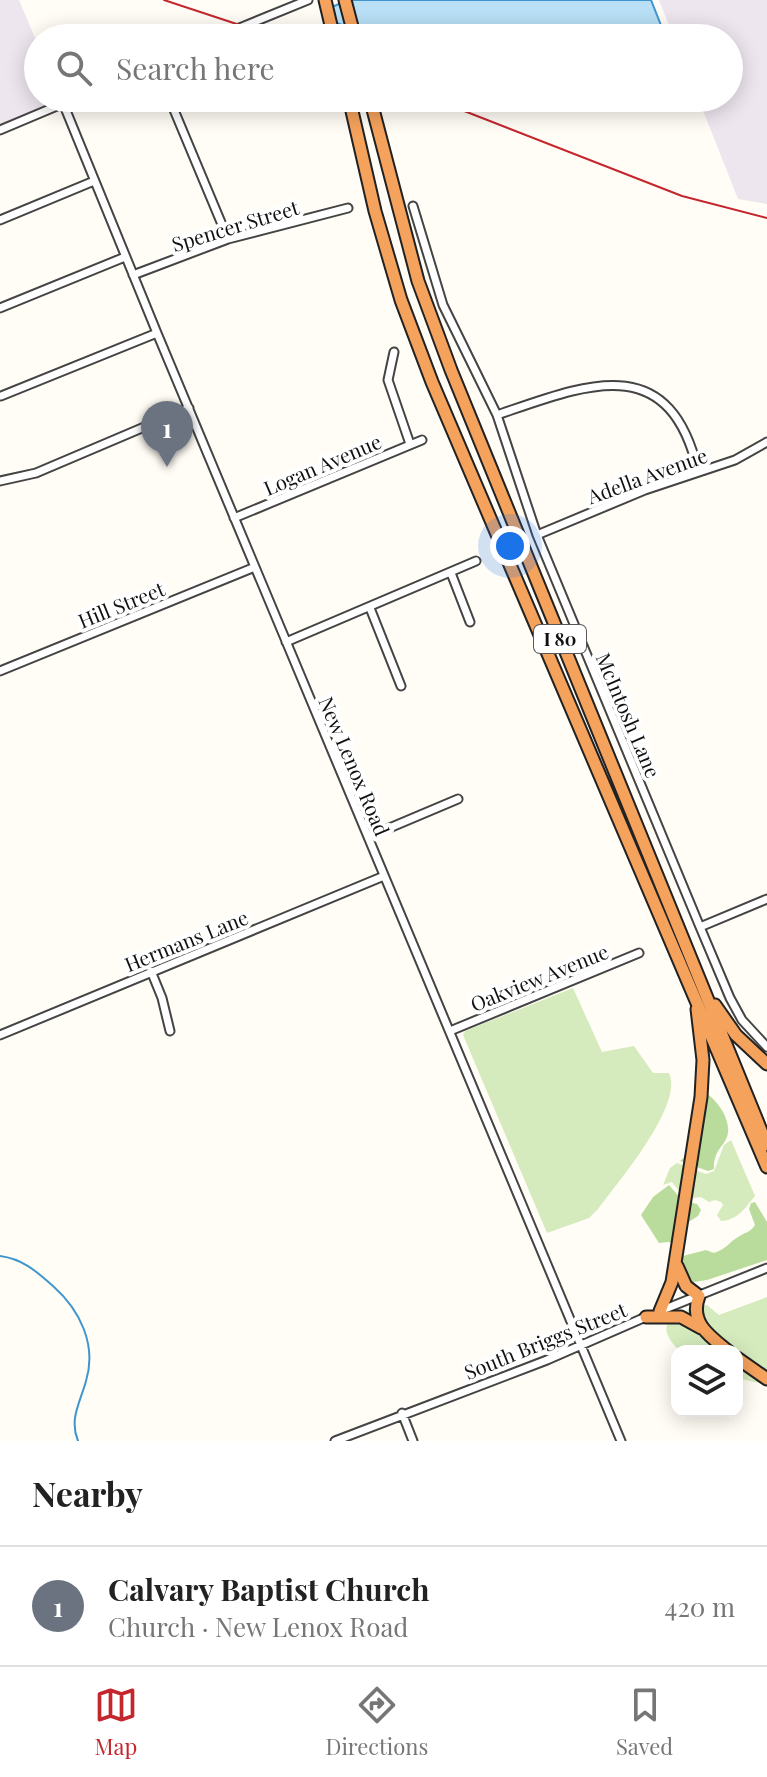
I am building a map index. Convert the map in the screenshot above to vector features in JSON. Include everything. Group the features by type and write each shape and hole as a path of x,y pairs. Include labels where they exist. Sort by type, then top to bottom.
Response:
{"highway":[{"path":"325,0 331,24"},
{"path":"345,0 351,24"},
{"name":"I 80","path":"352,112 375,211 401,300 432,382 767,1167"},
{"name":"I 80","path":"374,112 418,281 451,370 767,1145"},
{"path":"695,970 726,1022 767,1064"},
{"path":"660,1311 670,1290 676,1261 703,1072 697,1000"},
{"path":"676,1261 682,1280 689,1290 699,1296 696,1315 701,1328"},
{"path":"646,1317 681,1317 701,1328 721,1345"},
{"path":"743,1362 767,1379"}],"street":[{"path":"249,24 308,0"},
{"path":"0,130 42,112"},
{"name":"New Lenox Road","path":"67,112 621,1441"},
{"path":"175,112 228,239"},
{"path":"0,220 94,181"},
{"name":"McIntosh Lane","path":"413,206 443,305 497,415 537,535 700,927 742,1020 767,1047"},
{"name":"Spencer Street","path":"133,275 228,239 348,208"},
{"path":"0,308 125,257"},
{"path":"1,396 157,333"},
{"path":"394,352 388,380 410,444"},
{"path":"497,415 569,392 601,385 629,386 653,395 676,415 691,442 698,471"},
{"path":"0,481 36,473 189,408"},
{"name":"Logan Avenue","path":"234,518 422,440"},
{"name":"Adella Avenue","path":"537,535 698,471 735,460 767,442"},
{"path":"286,642 476,561"},
{"name":"Hill Street","path":"0,671 255,567"},
{"path":"451,573 470,622"},
{"path":"370,608 401,686"},
{"path":"368,837 458,799"},
{"name":"Hermans Lane","path":"0,1035 384,876"},
{"path":"700,927 767,899"},
{"name":"Oakview Avenue","path":"450,1031 639,953"},
{"path":"151,971 170,1031"},
{"name":"South Briggs Street","path":"335,1441 767,1268"},
{"path":"402,1413 413,1441"}],"shaded area":[{"path":"0,0 19,0 29,24 24,24 24,112 33,112 0,126"},
{"path":"659,0 767,0 767,204 738,199 704,112 743,112 743,24 668,24"}],"green space":[{"path":"573,988 602,1052 634,1046 653,1073 669,1073 671,1087 667,1104 647,1143 598,1209 589,1218 547,1233 463,1035 465,1031"},
{"path":"707,1094 722,1111 728,1128 727,1137 715,1157 714,1169 708,1171 680,1161 694,1150"},
{"path":"731,1140 755,1196 737,1216 721,1221 717,1215 723,1205 721,1202 709,1202 701,1197 685,1199 672,1182 663,1185 670,1168 677,1163 706,1174 714,1171 724,1145"},
{"path":"669,1185 682,1200 697,1204 701,1210 698,1216 682,1226 684,1248 669,1242 659,1243 641,1215 653,1197"},
{"path":"755,1202 767,1222 767,1260 707,1280 688,1283 679,1257 706,1250 714,1253 749,1231 755,1225 749,1209"},
{"path":"767,1297 767,1385 743,1379 743,1345 675,1345 667,1332 671,1319 686,1311 707,1305 719,1315"}],"water":[{"path":"348,0 651,0 660,24 340,24 324,18 325,10"}],"waterway":[{"path":"0,1256 22,1263 47,1281 63,1295 84,1329 88,1341 89,1368 75,1418 78,1441"}],"railway":[{"path":"164,0 237,24"},
{"path":"467,112 682,196 767,218"}],"place":[{"name":"Calvary Baptist Church","path":"167,467"}]}
